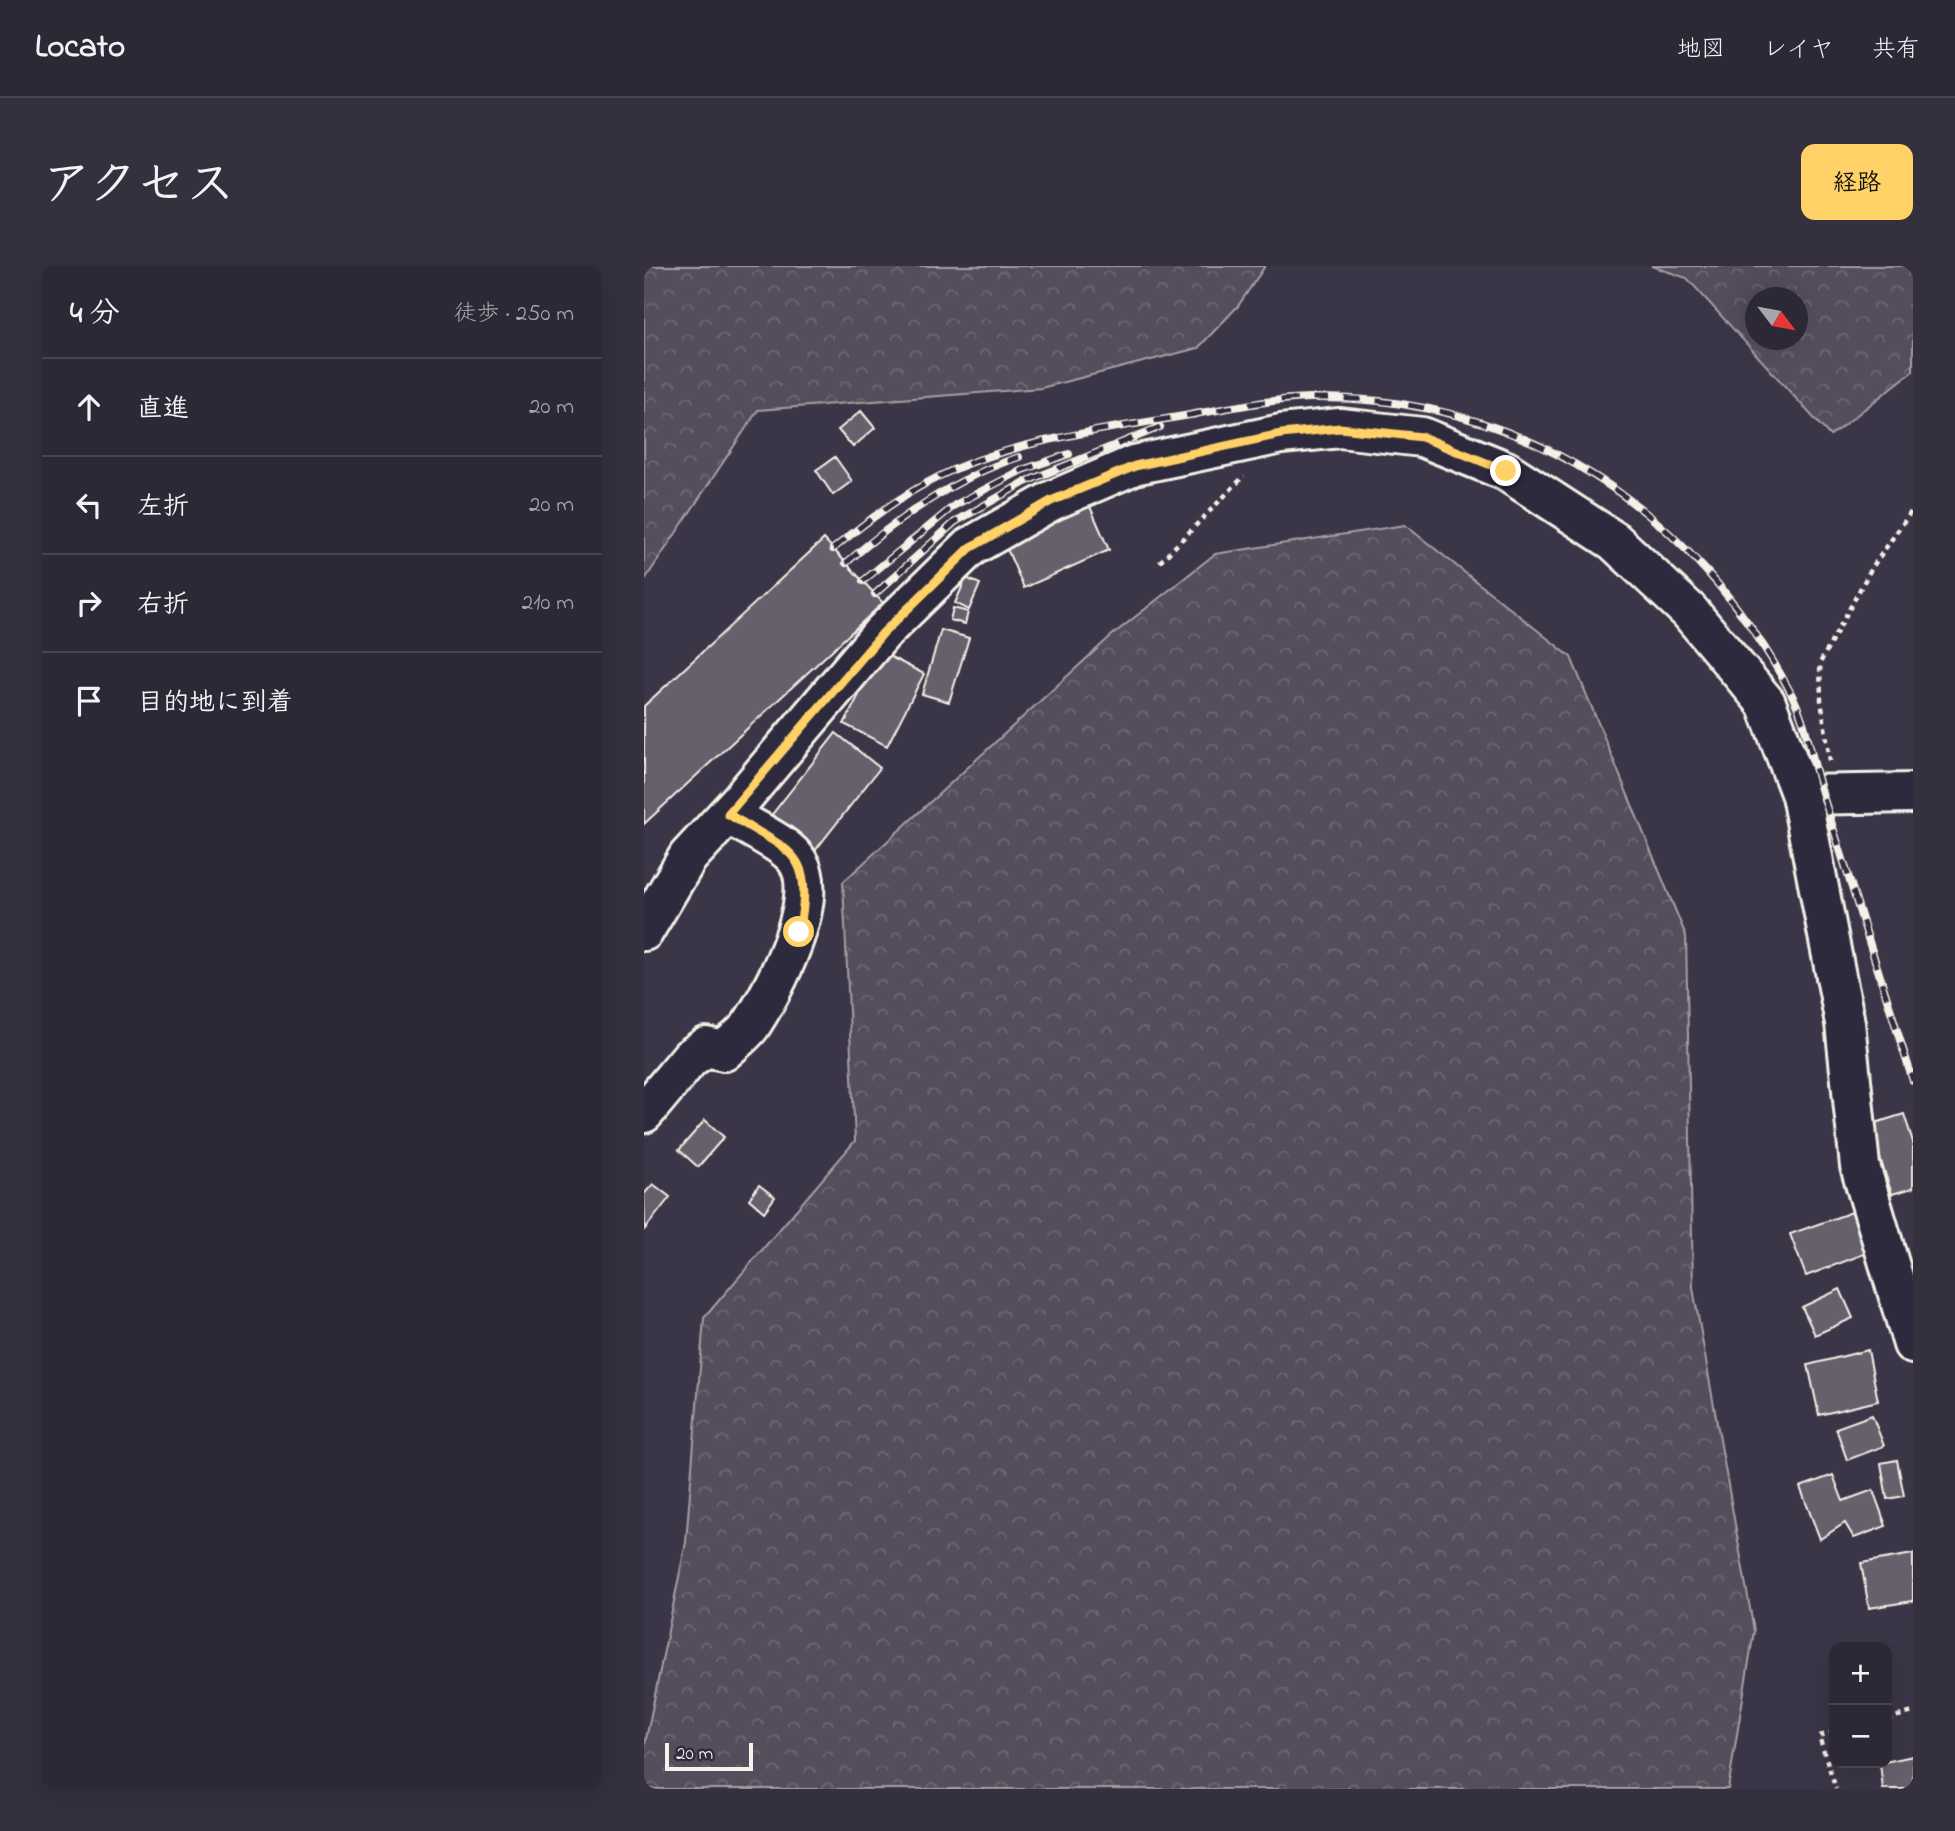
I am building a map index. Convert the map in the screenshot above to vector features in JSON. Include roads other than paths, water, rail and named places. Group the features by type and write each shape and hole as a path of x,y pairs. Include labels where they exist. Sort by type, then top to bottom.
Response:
{"street":[{"path":"644,931 688,857 883,633 970,548 1051,501 1135,466 1246,456 1340,428 1422,437 1506,471 1614,541 1689,611 1766,703 1826,794 1860,1167 1913,1344"},
{"path":"1826,794 1913,793"},
{"path":"644,1113 690,1058 706,1047 724,1051 750,1027 799,932 805,879 798,861 780,846 728,814"}],"railway":[{"path":"833,549 898,501 925,484 967,464 1062,437 1250,404 1310,398 1388,402 1462,417 1531,442 1595,476 1654,520 1707,571 1753,631 1793,697 1803,721 1820,786 1913,1081"},
{"path":"875,594 955,522 1025,482 1160,427"},
{"path":"863,581 955,505 1022,470 1069,454"},
{"path":"846,563 927,501 972,476 1019,457"}]}
